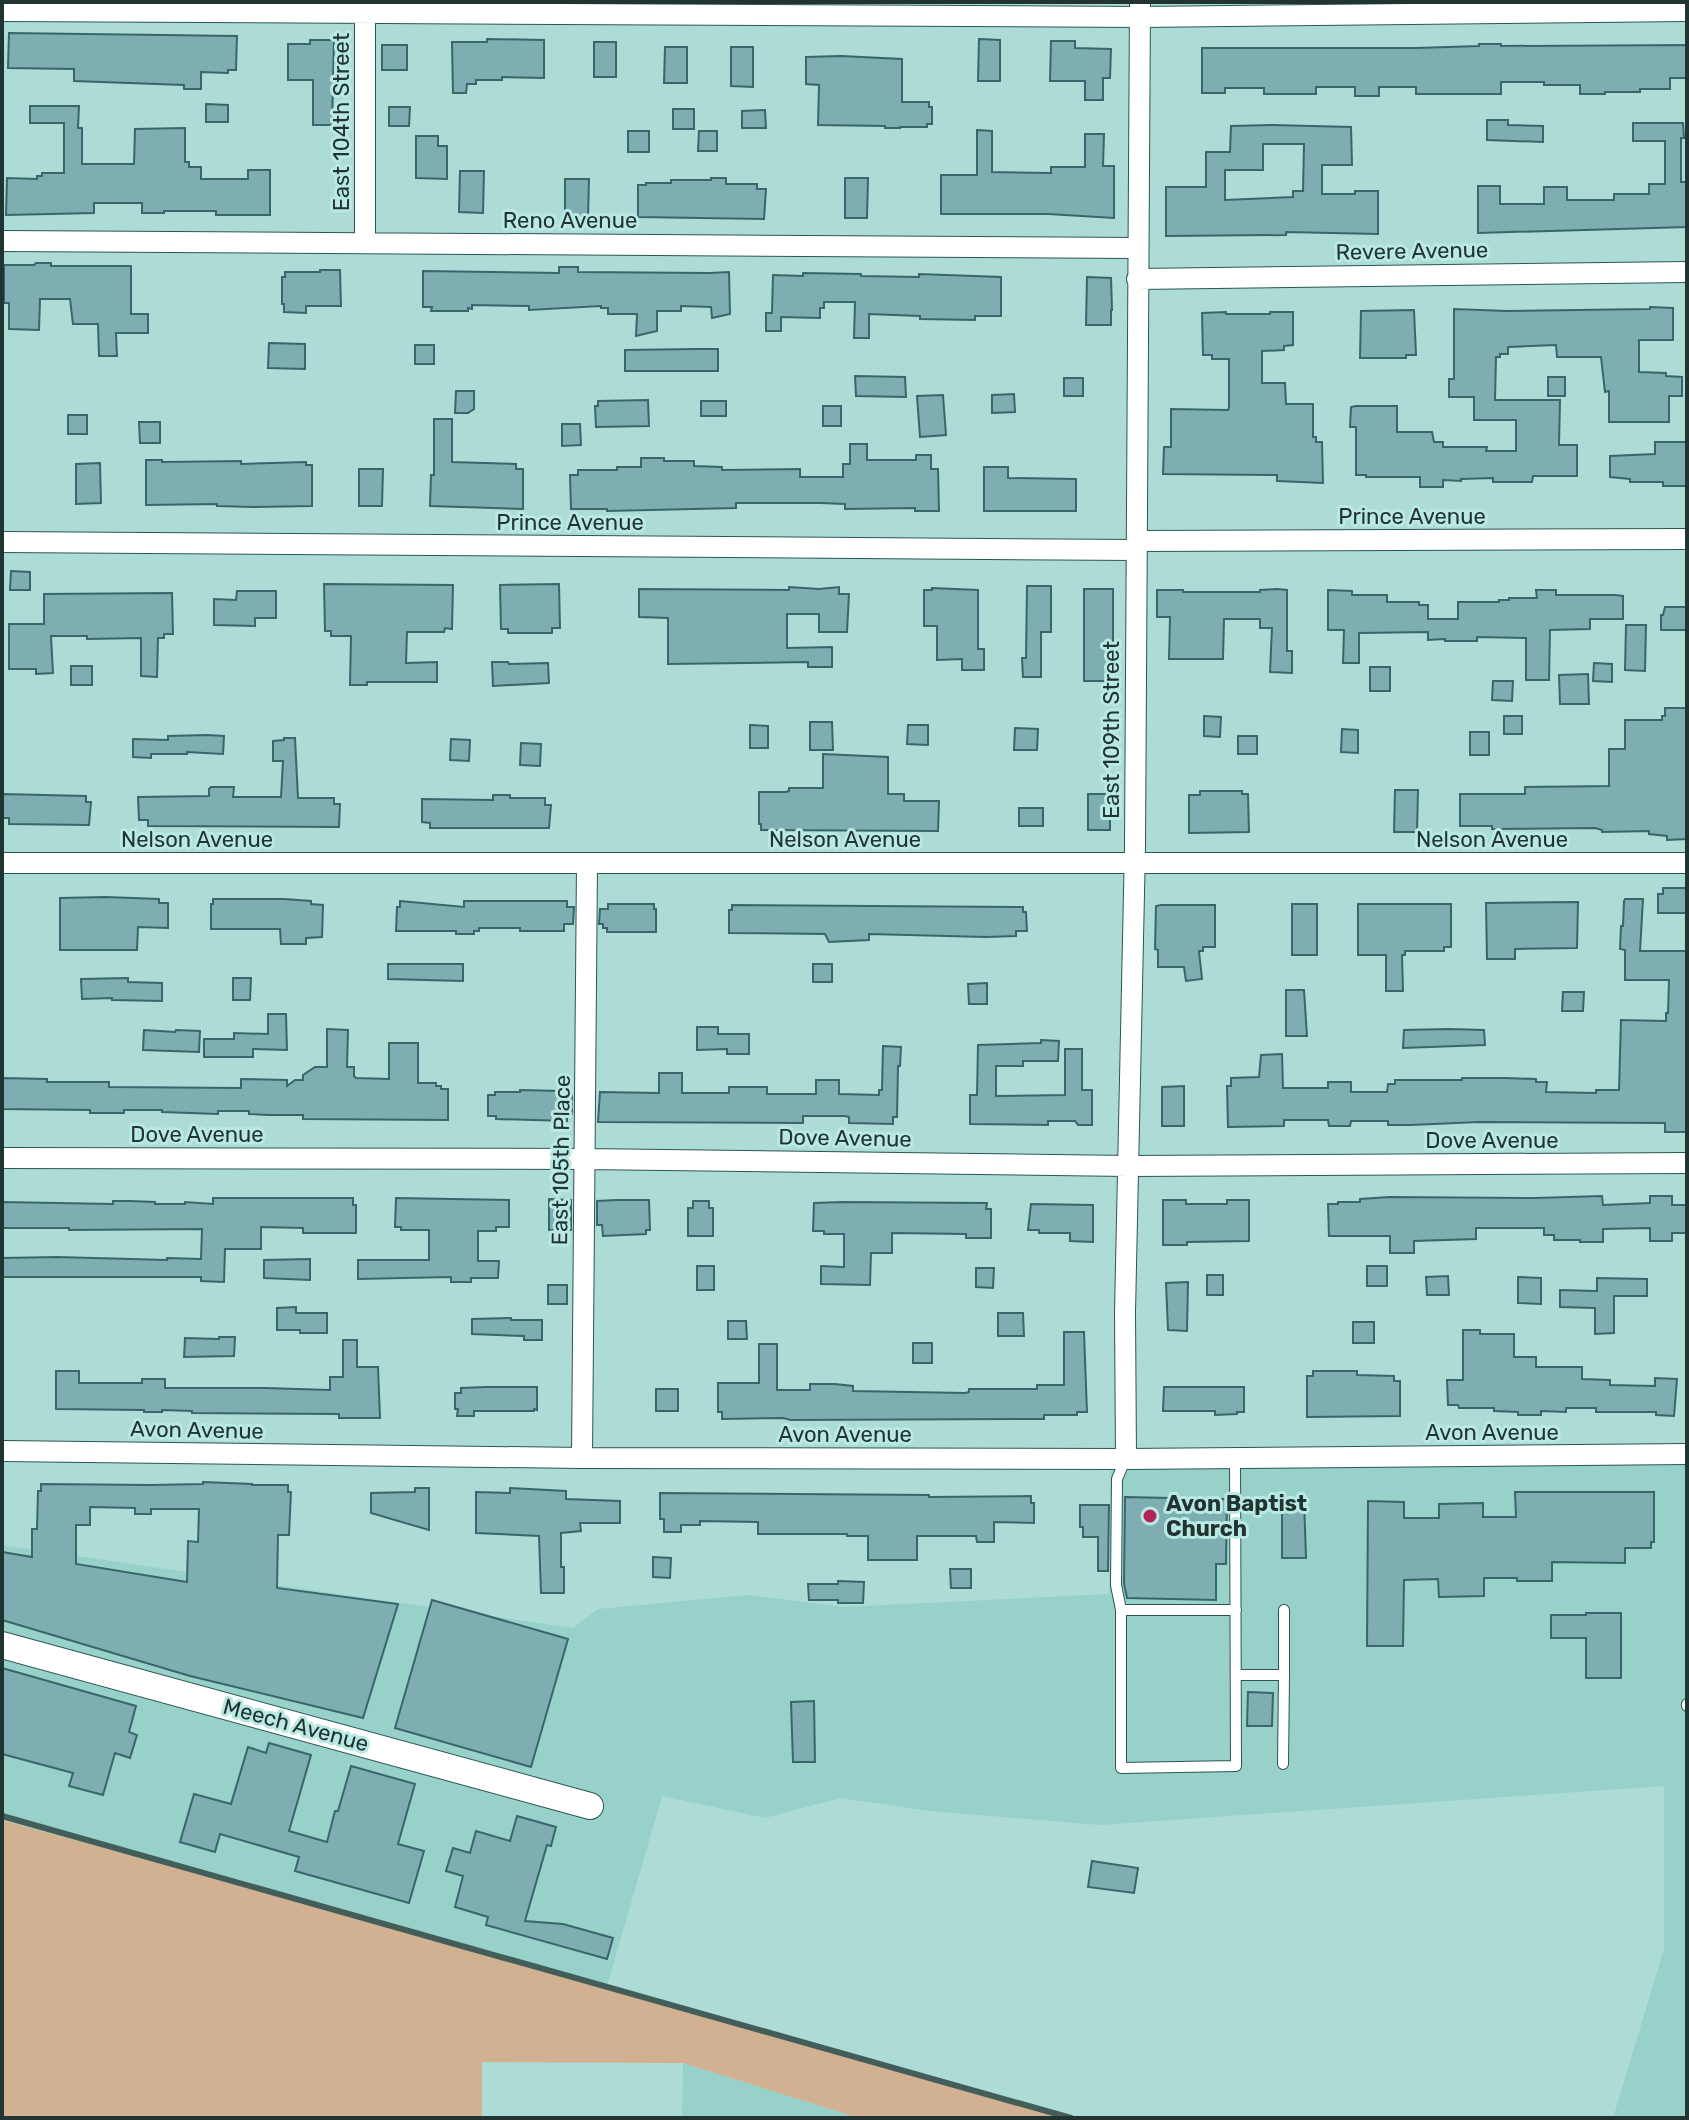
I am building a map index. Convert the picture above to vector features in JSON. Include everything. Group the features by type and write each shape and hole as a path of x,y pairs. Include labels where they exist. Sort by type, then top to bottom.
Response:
{"street":[{"path":"2,11 365,7 1687,11"},
{"name":"East 104th Street","path":"365,7 365,242"},
{"name":"East 109th Street","path":"1126,1459 1140,9"},
{"name":"Reno Avenue","path":"2,241 1137,248"},
{"name":"Revere Avenue","path":"1137,279 1687,272"},
{"name":"Prince Avenue","path":"2,542 1137,545 1687,539"},
{"name":"Nelson Avenue","path":"2,863 1687,863"},
{"name":"East 105th Place","path":"582,1458 587,863"},
{"name":"Dove Avenue","path":"2,1158 585,1159 1128,1166 1687,1163"},
{"name":"Avon Avenue","path":"2,1451 582,1458 1126,1459 1687,1454"},
{"name":"Meech Avenue","path":"2,1645 590,1806"}],"lane":[{"path":"1126,1459 1117,1479 1116,1585 1121,1610 1121,1768 1236,1766 1235,1458"},
{"path":"1121,1610 1236,1610"},
{"path":"1283,1764 1284,1610"},
{"path":"1236,1675 1284,1675"}],"shaded area":[{"path":"1687,1455 1687,2118 1613,2118 1664,1949 1664,1786 1100,1825 930,1811 840,1798 765,1818 662,1796 607,1986 2,1816 2,1545 573,1628 598,1609 748,1595 844,1607 1109,1594 1111,1459"},
{"path":"2,1820 607,1986 1071,2118 859,2118 683,2063 482,2062 482,2118 2,2118"},
{"path":"683,2063 859,2118 682,2118"}],"building":[{"path":"9,33 237,36 236,70 228,70 228,73 201,72 201,89 184,89 184,85 74,81 74,69 8,68"},
{"path":"487,39 544,40 544,78 476,80 476,84 467,84 466,93 453,93 452,42 487,42"},
{"path":"979,39 1000,40 1000,81 978,81"},
{"path":"310,40 334,40 332,125 313,125 313,80 288,80 288,44 310,44"},
{"path":"1051,41 1075,41 1075,48 1111,49 1110,78 1103,78 1103,100 1085,100 1085,81 1050,81"},
{"path":"594,42 616,42 616,77 594,77"},
{"path":"1479,44 1687,45 1687,78 1670,78 1670,89 1605,94 1580,94 1580,85 1544,85 1544,82 1501,82 1501,94 1416,94 1416,87 1379,87 1379,96 1355,96 1355,87 1316,87 1316,94 1264,94 1264,88 1225,88 1225,93 1202,93 1202,48 1416,48"},
{"path":"382,45 407,45 407,70 382,70"},
{"path":"665,47 687,47 687,83 664,83"},
{"path":"731,47 753,47 753,87 731,86"},
{"path":"806,57 902,59 902,102 929,102 932,124 900,128 818,125 819,85 806,84"},
{"path":"206,104 228,105 228,122 206,122"},
{"path":"30,106 79,106 82,164 134,164 135,129 185,128 185,162 189,162 189,167 201,167 201,179 248,179 248,170 270,170 270,215 216,215 216,211 142,213 142,203 94,203 94,213 6,215 7,178 37,179 42,173 64,173 64,123 30,123"},
{"path":"389,107 410,107 409,126 389,126"},
{"path":"673,109 694,109 694,129 673,129"},
{"path":"765,110 766,128 742,128 742,111"},
{"path":"1487,120 1508,120 1508,125 1543,126 1543,142 1487,140"},
{"path":"1633,123 1683,123 1681,182 1687,182 1687,227 1478,233 1478,186 1500,186 1500,204 1544,204 1544,187 1567,187 1567,200 1614,200 1614,194 1649,194 1649,184 1665,184 1665,141 1633,141"},
{"path":"1231,126 1351,127 1352,165 1322,165 1322,194 1378,191 1378,234 1286,232 1286,235 1166,236 1166,187 1206,187 1206,152 1230,152","holes":["1263,144 1304,144 1303,191 1293,191 1293,197 1225,200 1225,170 1263,170"]},
{"path":"977,130 992,131 992,172 1051,173 1051,167 1085,167 1085,134 1104,134 1103,166 1114,166 1114,218 1048,214 941,214 941,175 977,175"},
{"path":"628,131 649,131 649,152 628,152"},
{"path":"699,131 717,131 717,151 698,151"},
{"path":"416,136 438,136 438,146 447,146 447,179 416,178"},
{"path":"460,171 484,171 483,213 459,212"},
{"path":"726,178 726,184 757,184 757,189 766,189 764,219 638,217 638,185"},
{"path":"845,178 868,178 867,218 845,218"},
{"path":"565,179 589,179 588,218 565,218"},
{"path":"51,263 51,266 131,266 131,314 148,314 148,333 116,333 117,356 99,356 98,324 73,324 70,299 40,299 39,330 9,329 9,303 4,303 4,265"},
{"path":"559,267 578,267 578,272 729,272 730,314 712,318 711,307 681,306 681,311 657,311 657,331 636,336 637,314 608,314 608,308 601,306 529,310 529,306 472,305 468,311 431,311 432,307 423,307 423,271 559,273"},
{"path":"340,270 341,306 306,306 306,313 284,312 282,277 285,277 285,272"},
{"path":"803,273 1001,277 1001,316 975,316 975,320 869,314 869,338 854,338 855,302 824,302 824,308 820,308 820,318 781,317 781,331 766,331 766,313 772,313 773,275 803,276"},
{"path":"1087,277 1111,278 1111,325 1086,325"},
{"path":"1673,308 1673,340 1639,340 1639,372 1682,377 1682,396 1669,396 1669,422 1609,422 1609,391 1605,392 1601,357 1557,357 1556,345 1508,347 1508,354 1496,357 1495,400 1560,400 1559,445 1577,445 1577,476 1533,476 1532,482 1493,482 1493,478 1443,480 1443,487 1420,487 1420,477 1356,475 1356,427 1350,427 1351,407 1356,406 1397,406 1397,432 1432,432 1434,442 1443,442 1443,447 1487,447 1486,451 1516,451 1516,420 1474,420 1474,397 1449,397 1449,379 1454,379 1454,309 1507,311"},
{"path":"1414,310 1416,355 1406,355 1406,358 1360,358 1361,311"},
{"path":"1293,312 1293,345 1284,346 1284,350 1262,351 1262,383 1285,383 1286,404 1313,404 1313,437 1316,437 1316,442 1322,442 1323,483 1277,481 1277,475 1163,474 1164,447 1171,447 1171,409 1228,410 1229,359 1212,359 1212,355 1203,355 1202,313"},
{"path":"269,343 305,344 305,369 268,368"},
{"path":"415,345 434,345 434,364 415,364"},
{"path":"718,349 718,371 625,371 625,350"},
{"path":"855,376 905,377 906,397 856,396"},
{"path":"1548,377 1565,377 1565,396 1548,396"},
{"path":"1064,378 1083,378 1083,396 1064,396"},
{"path":"456,391 474,391 474,409 468,413 455,413"},
{"path":"1014,394 1015,412 992,413 992,395"},
{"path":"943,395 946,435 920,437 917,396"},
{"path":"648,400 649,426 596,427 595,406 598,406 598,401"},
{"path":"701,401 726,401 726,416 701,416"},
{"path":"823,406 841,406 841,426 823,426"},
{"path":"68,415 87,415 87,434 68,434"},
{"path":"434,419 452,419 452,462 516,464 516,469 523,469 523,509 430,506 431,475 434,475"},
{"path":"139,422 160,422 160,443 140,443"},
{"path":"562,424 580,424 581,445 562,446"},
{"path":"1655,442 1687,442 1687,486 1663,486 1663,482 1630,482 1630,479 1610,477 1610,456 1655,454"},
{"path":"850,444 867,444 867,460 916,460 916,455 931,455 931,469 938,469 939,511 915,511 915,508 845,509 845,504 820,503 736,503 736,508 571,509 570,475 578,475 578,470 641,467 641,458 664,458 664,461 694,461 694,466 722,467 722,470 800,469 800,477 843,477 843,464 850,464"},
{"path":"146,460 241,461 241,464 306,462 306,465 312,465 312,506 146,505"},
{"path":"100,463 101,503 76,504 76,464"},
{"path":"984,467 1008,467 1008,478 1076,479 1076,511 984,511"},
{"path":"359,469 383,469 382,506 359,506"},
{"path":"11,571 30,572 30,590 10,590"},
{"path":"324,584 453,585 452,629 445,628 444,632 407,632 406,663 437,662 437,682 367,682 367,685 350,685 351,636 331,636 331,631 325,631"},
{"path":"559,584 560,628 552,628 552,633 508,633 508,629 501,629 500,585"},
{"path":"1027,586 1051,586 1051,632 1041,632 1041,677 1023,677"},
{"path":"789,587 839,587 839,594 849,594 847,632 819,632 819,614 787,614 787,648 832,647 832,667 808,667 808,662 668,664 668,618 639,617 639,589 789,590"},
{"path":"1084,589 1113,589 1113,681 1084,681"},
{"path":"924,590 978,590 978,649 984,649 984,670 962,670 962,659 937,660 937,626 924,626"},
{"path":"1157,590 1260,592 1287,590 1287,651 1292,651 1292,673 1270,672 1272,628 1260,628 1260,619 1224,619 1223,659 1169,659 1170,617 1157,617"},
{"path":"1328,590 1352,591 1352,595 1387,595 1387,602 1419,602 1419,605 1428,605 1428,619 1458,619 1458,602 1537,598 1536,590 1556,590 1556,595 1615,595 1623,596 1623,619 1590,619 1590,629 1550,630 1549,680 1526,680 1526,638 1477,637 1477,641 1445,641 1428,640 1428,632 1359,633 1359,663 1343,663 1344,630 1328,630"},
{"path":"237,591 276,591 276,618 255,618 255,626 214,625 214,599 236,600"},
{"path":"172,593 173,634 158,638 157,677 141,676 141,638 51,636 53,673 36,674 36,669 9,669 9,624 44,624 44,594"},
{"path":"1665,607 1687,607 1687,630 1661,630 1661,615"},
{"path":"1626,625 1646,625 1645,671 1625,670"},
{"path":"492,662 548,663 549,683 493,686"},
{"path":"1594,663 1612,664 1612,682 1593,681"},
{"path":"71,666 92,666 92,685 71,685"},
{"path":"1370,667 1390,667 1390,691 1370,691"},
{"path":"1588,674 1589,704 1560,704 1559,675"},
{"path":"1493,681 1513,681 1512,701 1492,700"},
{"path":"1665,708 1687,708 1687,839 1667,840 1667,836 1649,834 1649,831 1460,826 1460,794 1525,794 1525,787 1609,786 1609,749 1625,749 1625,720 1662,720"},
{"path":"1204,716 1221,717 1220,737 1204,736"},
{"path":"1504,716 1522,716 1522,734 1504,734"},
{"path":"810,722 832,722 833,750 810,750"},
{"path":"750,725 768,726 768,748 750,748"},
{"path":"908,725 928,725 928,745 907,744"},
{"path":"1015,728 1038,729 1037,750 1014,750"},
{"path":"1342,729 1358,730 1358,753 1341,752"},
{"path":"1470,732 1489,732 1489,755 1470,755"},
{"path":"168,736 224,736 223,754 187,752 151,754 151,758 133,757 133,739 168,740"},
{"path":"1238,736 1257,736 1257,754 1238,754"},
{"path":"295,738 298,798 334,798 334,804 340,804 339,827 148,826 148,820 139,820 138,797 209,796 211,787 234,787 233,797 281,797 283,761 273,761 273,741"},
{"path":"451,739 470,740 469,761 450,760"},
{"path":"521,743 541,744 540,766 520,765"},
{"path":"823,754 888,757 888,794 904,794 904,801 939,801 938,831 761,830 759,792 823,788"},
{"path":"1395,790 1418,790 1417,832 1394,832"},
{"path":"1200,791 1242,791 1242,794 1248,794 1249,832 1189,833 1189,795 1200,795"},
{"path":"2,794 86,796 86,802 91,802 89,825 9,824 9,818 2,818"},
{"path":"1088,794 1110,794 1110,830 1088,830"},
{"path":"493,795 545,798 545,805 551,805 549,828 430,828 430,823 422,822 422,799 493,800"},
{"path":"1019,808 1043,808 1043,826 1019,826"},
{"path":"1663,888 1687,888 1687,913 1658,913 1658,894 1663,894"},
{"path":"60,898 159,899 159,903 168,903 168,928 138,927 137,950 60,950"},
{"path":"213,899 284,899 323,905 322,937 306,938 306,944 281,944 280,929 211,929"},
{"path":"1625,899 1643,899 1640,951 1687,951 1687,1132 1665,1132 1665,1123 1388,1125 1388,1121 1351,1121 1350,1126 1329,1126 1328,1120 1284,1120 1284,1126 1228,1127 1227,1086 1231,1086 1231,1078 1259,1077 1261,1055 1282,1054 1283,1088 1328,1088 1328,1082 1351,1082 1351,1092 1387,1092 1388,1084 1395,1084 1395,1080 1504,1078 1547,1082 1546,1092 1619,1090 1621,1020 1666,1021 1668,1013 1669,980 1625,980 1625,950 1620,949"},
{"path":"400,901 464,907 464,901 567,901 567,907 574,907 573,924 564,924 564,931 479,928 474,934 456,934 456,931 396,931"},
{"path":"1578,902 1577,948 1515,949 1515,959 1487,959 1486,903"},
{"path":"608,904 654,904 656,932 607,932 603,924 599,924 600,909 608,909"},
{"path":"1292,904 1317,904 1317,955 1292,955"},
{"path":"1358,904 1451,904 1451,947 1444,947 1444,951 1405,951 1402,955 1403,991 1386,991 1386,955 1358,955"},
{"path":"732,905 1023,907 1027,931 1016,931 1016,936 986,937 869,934 869,940 829,942 825,934 729,933 729,910 732,910"},
{"path":"1215,905 1215,947 1203,947 1203,951 1199,951 1202,979 1186,981 1184,967 1158,967 1158,950 1155,949 1156,906"},
{"path":"388,964 463,964 463,981 388,979"},
{"path":"813,964 832,964 832,982 813,982"},
{"path":"128,978 128,982 162,983 162,1001 82,999 81,979"},
{"path":"233,978 251,978 250,1000 233,1000"},
{"path":"987,983 987,1004 969,1004 968,984"},
{"path":"1286,990 1304,990 1307,1036 1286,1036"},
{"path":"1563,992 1584,992 1583,1011 1562,1011"},
{"path":"268,1014 286,1014 287,1050 253,1049 253,1057 204,1057 204,1039 234,1039 234,1033 268,1034"},
{"path":"697,1027 718,1027 718,1034 749,1034 749,1054 727,1054 727,1049 697,1050"},
{"path":"327,1029 348,1030 347,1067 354,1067 356,1078 389,1079 389,1043 418,1043 418,1083 436,1083 441,1089 448,1089 448,1120 303,1119 303,1115 249,1114 249,1111 218,1111 218,1114 162,1110 90,1113 90,1110 2,1109 2,1078 109,1082 109,1087 241,1088 241,1079 287,1080 287,1086 295,1080 303,1080 303,1075 315,1067 327,1067"},
{"path":"144,1030 200,1031 199,1052 143,1050"},
{"path":"1404,1030 1484,1030 1485,1045 1403,1048"},
{"path":"1041,1040 1059,1041 1058,1061 1023,1061 1023,1066 996,1066 996,1096 1065,1095 1065,1049 1082,1049 1082,1090 1092,1090 1092,1125 1078,1125 1075,1121 1048,1121 1048,1125 970,1124 970,1095 977,1095 978,1045 1041,1043"},
{"path":"883,1046 901,1047 897,1117 893,1117 893,1124 849,1123 849,1117 845,1116 803,1116 803,1123 598,1122 600,1092 659,1093 659,1073 682,1073 682,1093 729,1093 729,1087 767,1087 767,1094 816,1094 816,1080 839,1080 839,1094 879,1095 879,1090 882,1090"},
{"path":"1184,1086 1184,1126 1162,1126 1162,1087"},
{"path":"520,1090 572,1094 572,1114 567,1114 567,1121 496,1119 496,1116 488,1116 488,1095"},
{"path":"1602,1196 1603,1205 1650,1203 1650,1196 1672,1196 1672,1205 1687,1205 1687,1233 1672,1233 1672,1241 1650,1241 1650,1228 1603,1229 1603,1242 1580,1242 1554,1240 1554,1235 1544,1235 1544,1228 1476,1228 1476,1239 1414,1241 1414,1253 1390,1253 1390,1236 1329,1236 1328,1204 1338,1202 1390,1197"},
{"path":"213,1198 353,1198 356,1233 303,1233 303,1228 261,1227 261,1249 225,1249 224,1282 201,1281 201,1277 2,1277 2,1258 201,1259 202,1229 2,1228 2,1202 213,1204"},
{"path":"396,1198 509,1200 509,1227 478,1231 478,1261 499,1261 498,1278 471,1278 471,1282 451,1282 451,1277 358,1279 358,1260 429,1260 429,1230 401,1230 401,1227 395,1227"},
{"path":"549,1199 571,1200 571,1230 549,1230"},
{"path":"649,1200 650,1230 646,1230 646,1234 603,1236 602,1225 597,1225 597,1201"},
{"path":"1163,1200 1186,1200 1186,1204 1227,1204 1227,1200 1249,1200 1249,1241 1163,1245"},
{"path":"693,1201 709,1201 709,1208 713,1208 713,1236 688,1236 688,1208 693,1208"},
{"path":"814,1203 987,1203 986,1209 991,1209 991,1238 966,1238 966,1234 892,1233 892,1253 871,1253 870,1285 821,1284 821,1266 844,1267 844,1234 813,1231"},
{"path":"1031,1204 1093,1205 1093,1242 1070,1241 1070,1233 1028,1230"},
{"path":"310,1259 310,1280 264,1278 264,1260"},
{"path":"697,1266 714,1266 714,1290 697,1290"},
{"path":"1367,1266 1387,1266 1387,1286 1367,1286"},
{"path":"976,1268 994,1268 993,1288 976,1287"},
{"path":"1207,1275 1223,1275 1223,1295 1207,1295"},
{"path":"1448,1276 1449,1295 1427,1295 1426,1277"},
{"path":"1518,1277 1541,1278 1541,1304 1518,1303"},
{"path":"1597,1278 1647,1279 1647,1296 1614,1296 1614,1333 1595,1334 1595,1308 1560,1307 1560,1290 1597,1291"},
{"path":"1188,1282 1187,1331 1168,1330 1166,1283"},
{"path":"548,1285 567,1285 567,1304 548,1304"},
{"path":"296,1307 296,1313 327,1313 327,1333 277,1330 277,1308"},
{"path":"998,1313 1023,1313 1024,1336 998,1336"},
{"path":"472,1319 542,1320 542,1340 524,1340 524,1336 472,1334"},
{"path":"728,1321 746,1321 747,1339 728,1339"},
{"path":"1353,1322 1374,1322 1374,1343 1353,1343"},
{"path":"1463,1330 1480,1330 1480,1334 1514,1334 1514,1357 1536,1357 1536,1367 1582,1367 1582,1379 1610,1380 1610,1385 1655,1386 1655,1378 1677,1379 1674,1416 1656,1415 1656,1412 1596,1412 1596,1408 1566,1408 1566,1412 1541,1411 1541,1415 1518,1415 1518,1412 1494,1411 1494,1408 1448,1405 1447,1380 1463,1380"},
{"path":"1064,1332 1084,1332 1087,1412 1077,1412 1077,1415 1044,1415 1044,1419 791,1420 722,1419 722,1412 718,1412 718,1383 759,1383 759,1344 777,1344 777,1390 810,1390 810,1384 835,1384 853,1386 853,1391 965,1393 969,1389 1037,1389 1037,1385 1064,1385"},
{"path":"235,1337 234,1356 184,1357 185,1338"},
{"path":"343,1340 357,1340 357,1367 378,1367 380,1418 339,1418 339,1414 56,1409 56,1371 79,1371 79,1383 142,1383 142,1379 165,1379 165,1388 330,1390 330,1377 343,1377"},
{"path":"913,1343 932,1343 932,1363 913,1363"},
{"path":"1313,1371 1357,1371 1357,1375 1394,1376 1394,1381 1400,1381 1400,1416 1307,1417 1307,1376 1313,1376"},
{"path":"537,1387 537,1410 474,1411 474,1416 457,1416 455,1393 461,1393 461,1388"},
{"path":"1164,1387 1244,1387 1244,1412 1215,1415 1215,1411 1163,1411"},
{"path":"656,1389 678,1389 678,1411 656,1411"},
{"path":"41,1484 288,1485 288,1492 291,1492 289,1535 278,1535 277,1588 398,1604 363,1718 190,1676 2,1620 2,1552 32,1557 32,1529 37,1529","holes":["90,1507 135,1508 135,1514 151,1514 151,1509 199,1509 198,1542 188,1541 187,1582 76,1564 76,1525 90,1525"]},
{"path":"415,1488 429,1488 429,1530 371,1513 371,1493 415,1492"},
{"path":"510,1488 566,1491 566,1499 620,1501 620,1523 580,1523 581,1531 561,1533 564,1593 541,1593 539,1536 476,1533 476,1492 510,1493"},
{"path":"1515,1492 1654,1492 1654,1542 1651,1542 1651,1548 1625,1548 1625,1563 1552,1562 1552,1581 1484,1578 1484,1596 1439,1597 1438,1579 1404,1580 1403,1646 1367,1646 1368,1501 1404,1502 1404,1518 1439,1518 1439,1504 1483,1503 1483,1517 1516,1517"},
{"path":"660,1493 1031,1496 1034,1523 994,1522 994,1542 977,1542 976,1536 917,1536 917,1560 868,1560 868,1536 758,1534 758,1522 700,1521 700,1525 681,1525 681,1532 664,1532 664,1519 660,1519"},
{"path":"1125,1497 1227,1499 1226,1564 1216,1564 1216,1600 1127,1598 1124,1584"},
{"path":"1282,1499 1304,1499 1306,1558 1282,1558"},
{"path":"1080,1505 1109,1505 1108,1571 1098,1571 1098,1537 1083,1537"},
{"path":"653,1557 671,1558 670,1578 653,1577"},
{"path":"950,1569 971,1569 971,1588 951,1588"},
{"path":"838,1581 864,1582 863,1603 809,1600 808,1584 838,1584"},
{"path":"432,1600 568,1639 531,1767 395,1728"},
{"path":"1621,1613 1621,1678 1586,1678 1586,1638 1551,1638 1551,1615"},
{"path":"2,1668 136,1706 129,1732 137,1735 130,1758 115,1753 103,1795 69,1786 73,1773 2,1754"},
{"path":"1248,1692 1273,1693 1272,1726 1247,1726"},
{"path":"814,1701 815,1762 793,1762 791,1702"},
{"path":"269,1743 311,1755 289,1831 327,1842 351,1766 415,1784 398,1844 424,1851 409,1903 295,1871 299,1857 220,1834 215,1852 180,1842 194,1794 231,1804 248,1747 266,1753"},
{"path":"517,1816 556,1827 551,1846 547,1845 525,1921 563,1924 613,1938 607,1959 486,1925 488,1917 455,1907 463,1876 446,1871 453,1848 470,1853 476,1831 510,1841"},
{"path":"1092,1861 1138,1868 1134,1893 1088,1887"}],"railway":[{"path":"2,1816 1071,2118"}],"place":[{"name":"Avon Baptist Church","path":"1150,1516"}]}
